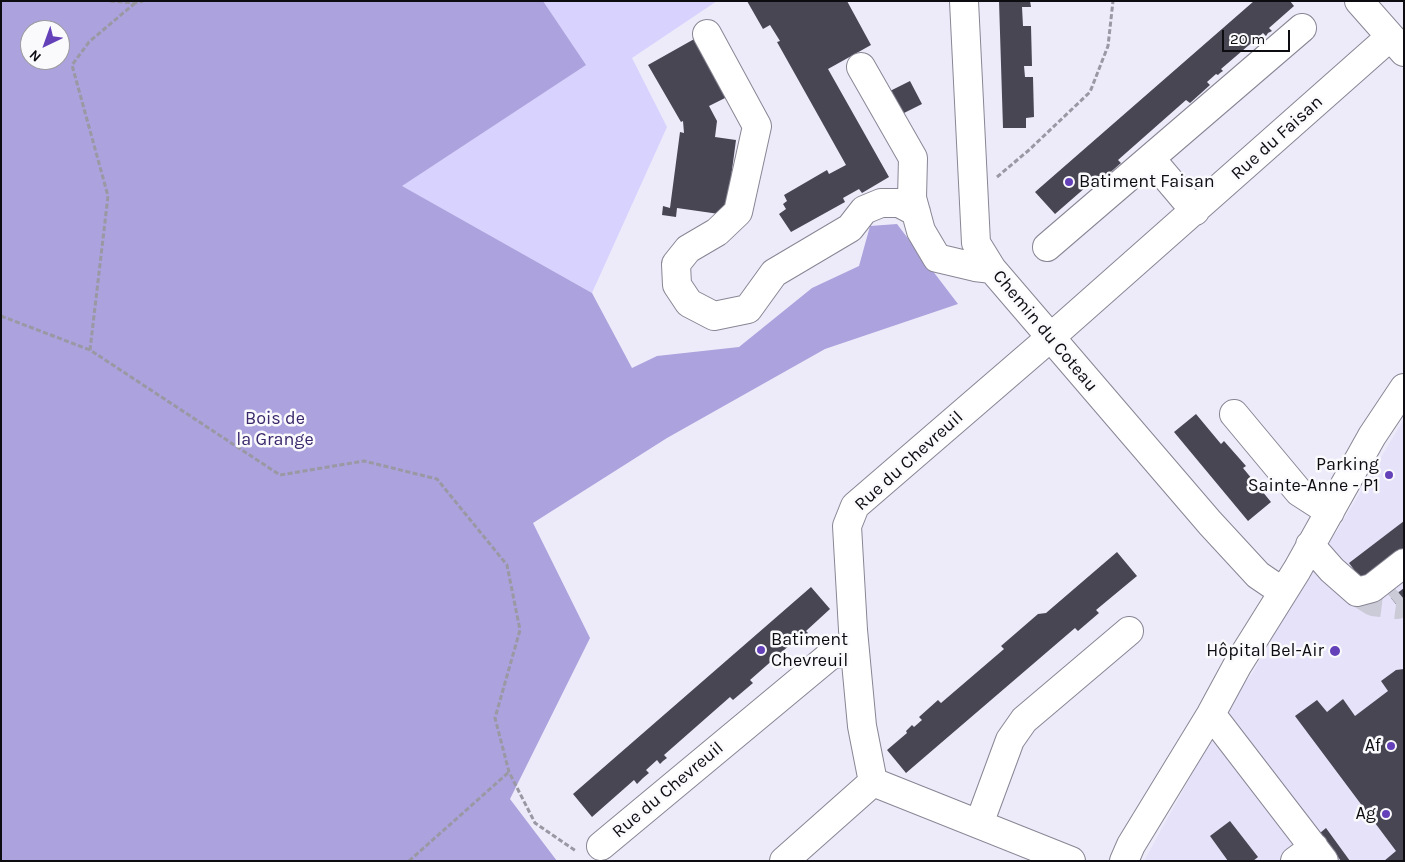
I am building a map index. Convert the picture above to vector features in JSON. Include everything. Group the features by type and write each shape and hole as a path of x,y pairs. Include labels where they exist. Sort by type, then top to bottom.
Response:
{"street":[{"name":"Chemin du Coteau","path":"964,1 976,243 992,269 1210,523 1258,575 1284,592"},
{"path":"1359,1 1397,44"},
{"path":"1047,247 1302,28"},
{"path":"707,34 757,126 738,212 717,232 688,249 676,264 677,285 689,303 714,316 748,309 774,273 850,228 864,210 881,203 899,203 916,212"},
{"name":"Rue du Faisan","path":"1050,337 1195,211 1397,44"},
{"path":"861,67 912,158 912,198 921,231 937,258 992,269"},
{"path":"1150,159 1195,211"},
{"name":"Rue du Chevreuil","path":"874,782 862,726 855,653 847,526 855,506 1050,337"},
{"path":"1124,861 1131,845 1212,714 1237,666 1284,592 1372,436 1404,388"},
{"path":"1234,414 1300,492 1330,512"},
{"path":"1310,545 1332,570 1358,592 1372,588 1404,563"},
{"path":"979,824 1010,740 1024,720 1129,631"},
{"name":"Rue du Chevreuil","path":"601,846 832,654 855,653"},
{"path":"1212,714 1311,856"},
{"path":"784,861 874,782 1071,861"}],"path":[{"path":"110,1 135,3 143,1"},
{"path":"994,180 1029,150 1090,92 1108,46 1113,1"},
{"path":"90,350 108,196 72,65 89,42 135,3"},
{"path":"1,316 90,350 280,475 364,461 437,479 507,565 520,630 495,718 509,772 535,823 577,851 601,846"},
{"path":"409,861 509,772"}],"shaded area":[{"path":"543,1 717,1 632,58 667,127 592,293 401,186 585,65"},
{"name":"Hôpital Bel-Air","path":"1404,419 1404,861 1144,861 1239,689 1252,674 1305,578 1337,531"}],"green space":[{"name":"Bois de la Grange","path":"1,1 543,1 586,65 402,186 592,293 632,368 657,356 739,347 812,288 859,266 870,226 897,224 958,304 825,349 667,438 533,523 590,638 510,799 557,861 1,861"}],"building":[{"path":"747,1 847,1 871,45 828,69 889,177 862,193 859,189 843,198 845,202 791,232 779,214 786,209 783,204 787,201 784,195 827,170 829,174 846,165 777,42 780,41 770,25 763,29"},
{"path":"999,1 1030,1 1031,7 1022,7 1023,26 1031,26 1032,66 1024,66 1025,77 1033,77 1034,117 1026,118 1026,128 1003,128"},
{"path":"1254,1 1290,1 1294,6 1269,28 1272,31 1266,36 1263,33 1221,69 1223,71 1207,82 1210,85 1190,103 1186,100 1118,160 1121,163 1097,184 1094,180 1055,214 1035,192"},
{"path":"696,38 729,96 709,106 717,121 715,137 736,140 726,215 677,208 676,217 662,215 663,206 670,208 680,132 684,133 683,121 681,122 648,65"},
{"path":"910,81 922,104 900,115 888,92"},
{"path":"1196,414 1221,444 1224,441 1246,466 1243,468 1271,502 1248,521 1174,432"},
{"path":"1404,521 1404,552 1364,583 1349,563"},
{"path":"1117,552 1137,576 1096,610 1099,613 1078,631 1075,628 906,773 887,750 907,733 906,731 912,725 914,727 922,720 919,717 938,700 941,703 1004,649 1001,646 1038,614 1046,613"},
{"path":"811,587 830,609 806,631 808,633 802,638 800,636 750,680 753,683 733,700 730,697 664,755 667,758 660,764 657,760 646,770 649,773 637,784 634,780 592,817 573,794"},
{"path":"1404,588 1404,614 1391,598"},
{"name":"Ag","path":"1404,669 1404,861 1384,861 1396,851 1295,716 1317,700 1327,712 1343,699 1355,716 1388,691 1381,681 1396,670"},
{"path":"1230,821 1258,857 1253,861 1228,861 1210,836"},
{"path":"1326,828 1350,861 1341,861 1320,833"}],"tunnel":[{"path":"1357,592 1373,602 1397,605 1404,599"}],"place":[{"name":"Batiment Faisan","path":"1069,182"},
{"name":"Parking Sainte-Anne - P1","path":"1389,475"},
{"name":"Batiment Chevreuil","path":"761,650"},
{"name":"Hôpital Bel-Air","path":"1335,651"},
{"name":"Af","path":"1391,746"},
{"name":"Ag","path":"1386,814"}]}
